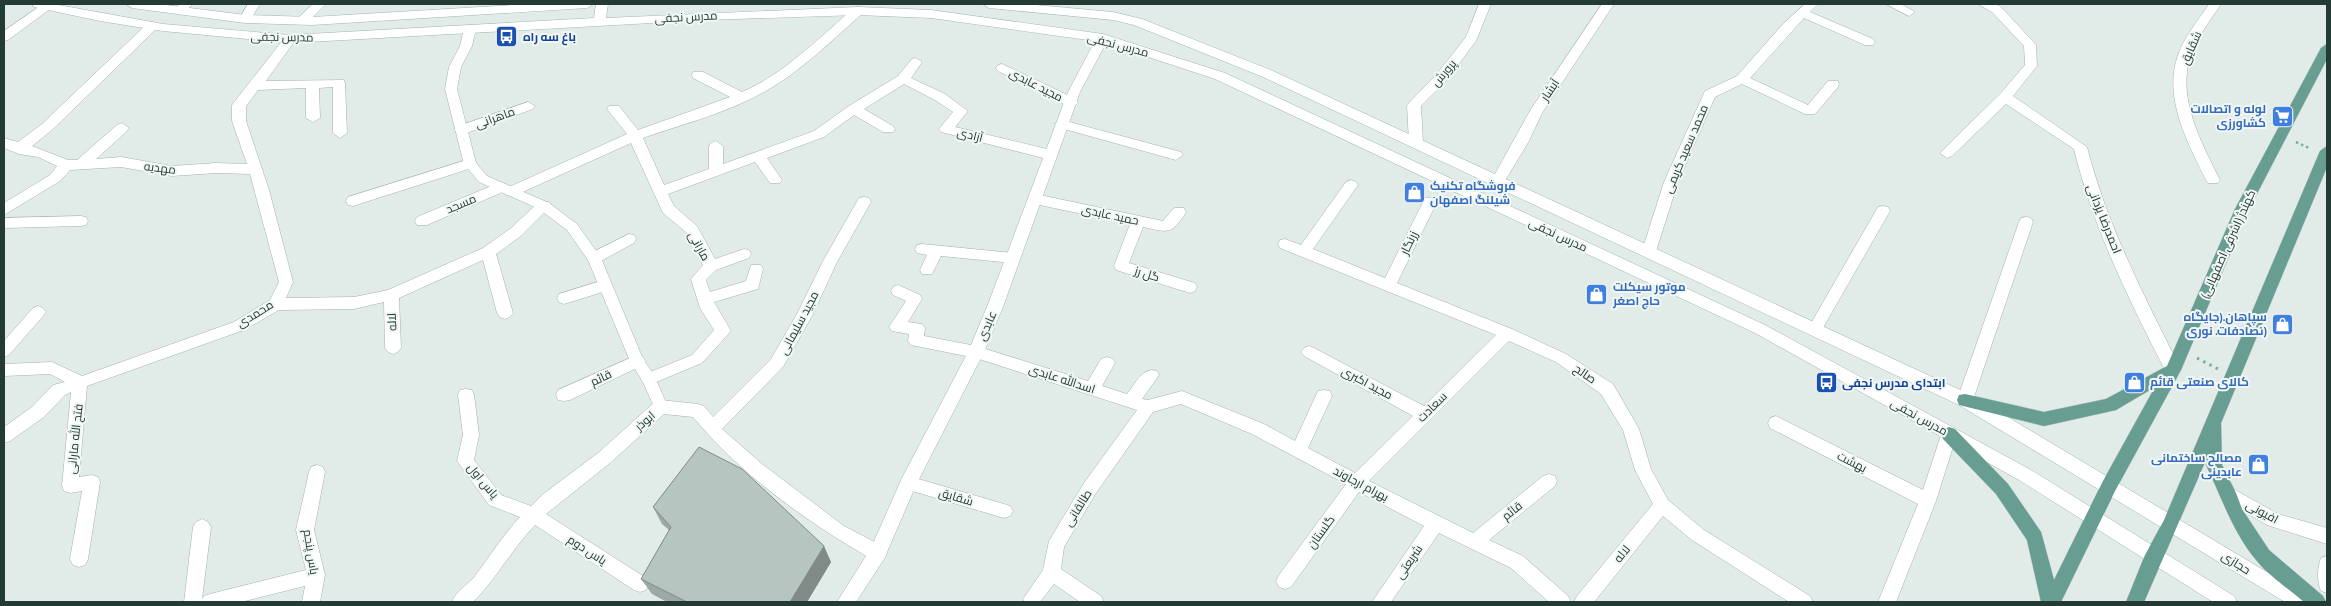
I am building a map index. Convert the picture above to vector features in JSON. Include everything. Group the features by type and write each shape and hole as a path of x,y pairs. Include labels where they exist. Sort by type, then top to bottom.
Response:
{"main road":[{"name":"کهندژ (اشرفی اصفهانی)","path":"2051,602 2109,486 2173,370 2242,209 2327,48"},
{"path":"2135,602 2154,555 2171,523 2326,153"},
{"path":"1964,400 2044,419 2110,405 2173,370"},
{"path":"2214,418 2214,465 2228,492 2234,512 2263,556 2317,602"},
{"path":"1949,434 2002,489 2035,537 2051,602"}],"street":[{"name":"مدرس نجفی","path":"132,4 184,7 245,19 302,21 587,4"},
{"path":"245,19 254,4"},
{"path":"302,21 320,4"},
{"path":"599,22 602,4"},
{"name":"مدرس نجفی","path":"989,4 1116,10 1138,22 1268,74 1964,400 2109,486"},
{"name":"پرورش","path":"1416,142 1414,105 1441,78 1472,38 1485,4"},
{"name":"آبشار","path":"1498,181 1522,141 1536,112 1608,4"},
{"name":"محمد سعید کریمی","path":"1649,251 1670,182 1710,94 1742,79 1787,27 1812,4"},
{"path":"1892,4 1909,12"},
{"path":"1947,153 2005,96 2031,66 2030,45 1996,9 1984,4"},
{"name":"شقایق","path":"2213,180 2192,141 2182,96 2182,63 2196,33 2216,4"},
{"name":"مدرس نجفی","path":"43,5 152,26 223,35 290,39 704,16 858,11 967,18 1103,38 1220,76 1760,329 2025,475 2093,519 2154,555"},
{"path":"4,38 43,5"},
{"path":"506,190 635,136 760,89 804,58 858,11"},
{"path":"1802,13 1870,42"},
{"path":"19,149 48,127 69,103 152,26"},
{"name":"عابدی","path":"846,602 878,553 908,483 976,352 1013,258 1070,102 1103,38"},
{"name":"محمدی","path":"4,436 38,412 59,390 239,326 276,304 286,282 255,169 238,122 239,105 256,86 290,39"},
{"path":"660,192 819,134 854,109 903,79 916,62"},
{"name":"مجید عابدی","path":"1002,68 1070,102"},
{"path":"698,75 742,97"},
{"name":"آزادی","path":"903,79 940,97 961,112 946,129 1051,155"},
{"path":"1742,79 1810,111 1833,84"},
{"path":"256,86 338,83 340,133"},
{"path":"312,84 313,118"},
{"name":"احمدرضا یزدانی","path":"2005,96 2080,147 2086,175 2107,232 2173,370"},
{"name":"ماهرانی","path":"461,130 528,106"},
{"name":"مارانی","path":"614,109 635,136 668,209 692,230 711,266 698,279 708,308 723,331 696,359 649,379"},
{"path":"854,109 888,129"},
{"path":"1062,124 1176,155"},
{"path":"81,164 122,128"},
{"path":"4,143 19,149 42,154 66,165 55,178 4,210"},
{"path":"716,146 716,170"},
{"path":"758,156 774,180"},
{"name":"مهدیه","path":"66,165 121,162 172,171 216,168 255,169"},
{"path":"353,201 470,164"},
{"path":"1304,251 1351,185"},
{"name":"مسجد","path":"422,221 506,190"},
{"name":"حمید عابدی","path":"1035,199 1166,227 1179,212"},
{"name":"مجید سلیمانی","path":"712,428 777,364 804,316 830,261 864,202"},
{"name":"زرنگار","path":"1389,285 1430,202"},
{"path":"276,304 354,302 391,295 488,252 516,232 544,206"},
{"path":"1815,329 1883,211"},
{"path":"4,223 81,221"},
{"name":"گل رز","path":"1138,221 1121,266 1190,287"},
{"path":"1964,400 2026,222"},
{"path":"1602,255 1617,236"},
{"path":"594,258 629,239"},
{"name":"صالح","path":"1285,244 1507,333 1562,358 1607,389 1631,429 1644,470 1662,506 1698,535 1804,602"},
{"path":"927,270 929,250 1013,258"},
{"path":"488,252 505,313"},
{"path":"711,266 744,254"},
{"path":"705,299 754,285 756,269"},
{"path":"564,298 604,286"},
{"name":"اسدالله عابدی","path":"898,291 916,299 897,327 917,328 916,341 976,352 1148,407"},
{"name":"لاله","path":"391,295 393,348"},
{"path":"4,351 38,312"},
{"name":"سعادت","path":"1357,482 1507,333"},
{"name":"مجید اکبری","path":"1309,352 1425,414"},
{"name":"قائم","path":"564,395 637,361"},
{"path":"1092,389 1108,363"},
{"path":"4,370 52,368 80,382"},
{"path":"1131,402 1151,375"},
{"name":"فتح الله مارانی","path":"79,559 92,482 70,486 80,382"},
{"name":"یاس اول","path":"466,396 471,435 466,461 495,500 534,515"},
{"path":"1299,450 1324,396"},
{"name":"بهرام ارجاوند","path":"1148,407 1182,397 1258,429 1436,523 1517,562 1562,602"},
{"name":"ابوذر","path":"461,602 480,583 514,535 548,500 604,458 661,407 698,411 720,438 756,469 838,531 878,553"},
{"name":"طالقانی","path":"1052,572 1055,546 1090,488 1148,407"},
{"name":"بهشت","path":"1776,424 1928,501"},
{"path":"1887,602 1928,501 1949,434"},
{"name":"یاس پنجم","path":"311,602 316,575 305,530 317,472"},
{"name":"گلستان","path":"1286,581 1357,482"},
{"name":"قائم","path":"1475,541 1549,482"},
{"name":"شقایق","path":"908,483 1004,511"},
{"name":"حجازی","path":"2109,486 2301,602"},
{"name":"افیونی","path":"2228,492 2273,520 2327,536"},
{"name":"لاله","path":"1583,602 1662,506"},
{"name":"یاس دوم","path":"534,515 640,584"},
{"name":"شریعتی","path":"1382,602 1436,523"},
{"path":"194,602 202,527"},
{"path":"2154,555 2228,602"},
{"path":"2327,564 2327,585"},
{"path":"1032,599 1052,572 1095,602"},
{"path":"210,602 316,575"}],"lane":[{"path":"470,30 466,46 456,67 452,89 470,164 483,179 544,206 572,227 594,258 604,286 637,361 649,379 661,407"}],"path":[{"path":"2281,135 2326,153"},
{"path":"2181,350 2232,376"}],"building":[{"path":"699,447 742,469 824,546 790,602 687,602 641,579 671,527 653,507"}],"place":[{"name":"باغ سه راه","path":"507,37"},
{"name":"لوله و اتصالات کشاورزی","path":"2282,116"},
{"name":"فروشگاه تکنیک شیلنگ اصفهان","path":"1414,193"},
{"name":"موتور سیکلت حاج اصغر","path":"1597,294"},
{"name":"سپاهان.(جایگاه تصادفات. نوری)","path":"2283,324"},
{"name":"کالای صنعتی قائم","path":"2134,382"},
{"name":"ابتدای مدرس نجفی","path":"1826,383"},
{"name":"مصالح ساختمانی عابدینی","path":"2258,465"}]}
